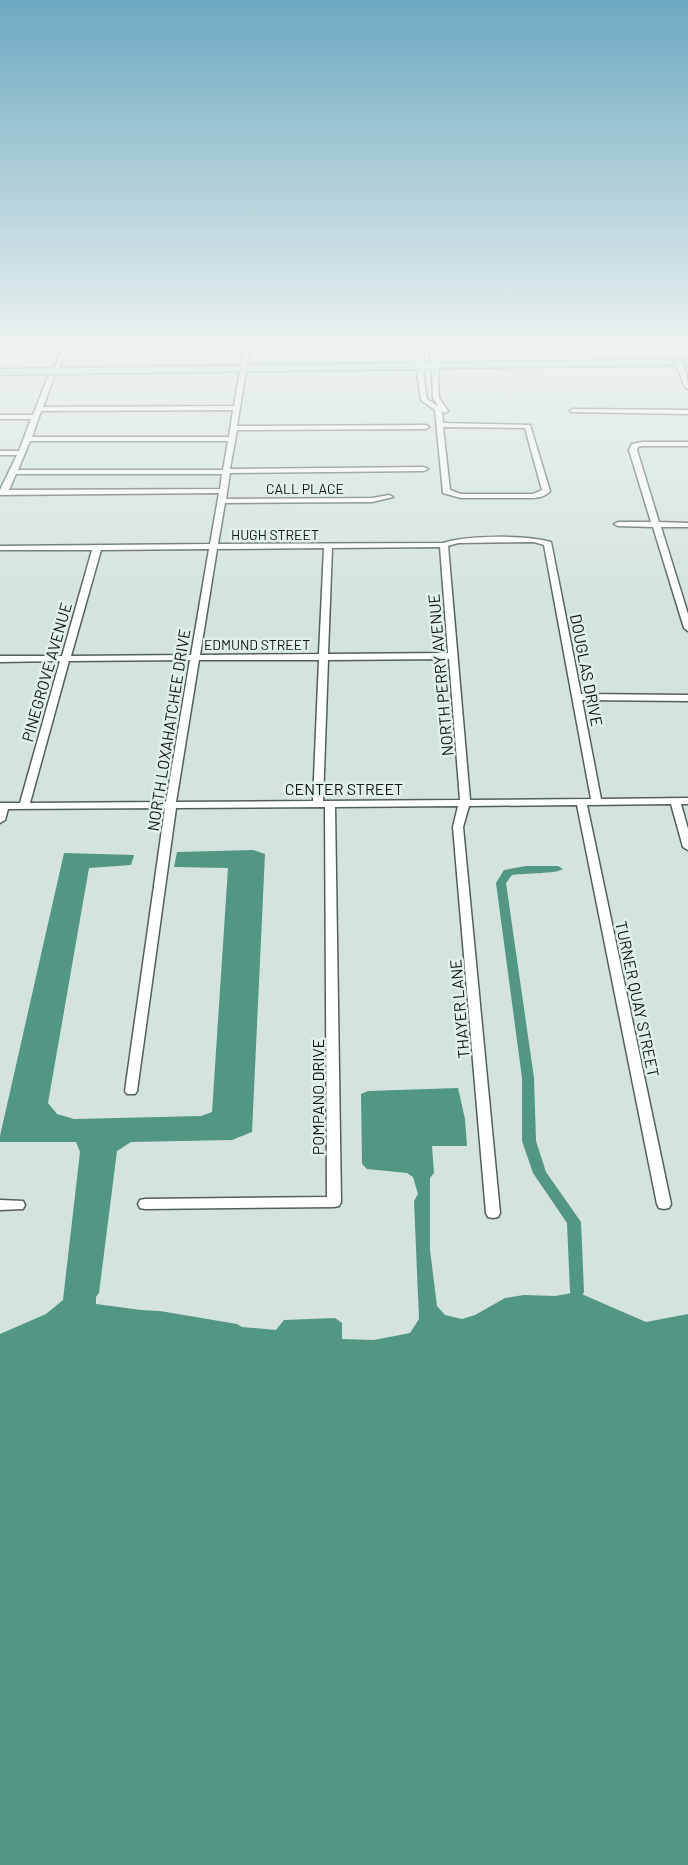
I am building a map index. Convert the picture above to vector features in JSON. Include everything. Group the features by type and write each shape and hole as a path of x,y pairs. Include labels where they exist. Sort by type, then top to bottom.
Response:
{"street":[{"path":"1,492 14,472 30,434"},
{"name":"NORTH LOXAHATCHEE DRIVE","path":"131,1091 171,804 232,434"},
{"path":"444,434 446,491 461,496 533,496 541,495 546,491 530,434"},
{"path":"28,439 231,439"},
{"path":"688,444 647,443 635,446 633,450 688,628"},
{"path":"0,453 22,453"},
{"path":"14,472 226,472 236,470 424,468"},
{"name":"CALL PLACE","path":"1,492 372,500 389,497"},
{"path":"618,524 688,525"},
{"name":"HUGH STREET","path":"0,548 444,545 457,541 534,540 548,544"},
{"name":"DOUGLAS DRIVE","path":"548,544 596,801"},
{"name":"NORTH PERRY AVENUE","path":"444,545 465,802"},
{"path":"324,803 324,657 328,546"},
{"name":"PINEGROVE AVENUE","path":"24,805 97,548"},
{"name":"EDMUND STREET","path":"0,660 454,656"},
{"path":"577,698 688,698"},
{"name":"CENTER STREET","path":"2,806 688,800"},
{"name":"TURNER QUAY STREET","path":"581,801 664,1204"},
{"path":"674,801 688,847"},
{"name":"THAYER LANE","path":"465,802 458,827 493,1213"},
{"name":"POMPANO DRIVE","path":"145,1204 334,1202 324,803"},
{"path":"0,820 2,806"},
{"path":"0,1205 18,1205"}],"shaded area":[{"path":"253,850 265,854 252,1132 232,1140 131,1142 117,1151 96,1304 160,1311 237,1324 242,1327 276,1330 284,1320 335,1318 342,1323 342,1339 374,1340 410,1333 419,1319 414,1201 418,1194 413,1177 407,1173 367,1169 362,1164 361,1094 368,1091 458,1088 465,1119 467,1146 432,1146 434,1173 430,1178 430,1250 437,1306 445,1315 462,1319 475,1315 505,1298 524,1295 555,1296 577,1292 646,1322 688,1314 688,1865 0,1865 0,1334 46,1314 63,1300 80,1152 76,1142 0,1142 0,1136 64,853 134,855 131,865 89,868 48,1103 57,1114 74,1119 201,1116 212,1112 228,868 174,867 177,852"}],"waterway":[{"path":"558,869 526,869 508,872 501,883 528,1078 529,1141 540,1173 574,1222 577,1292"}]}
